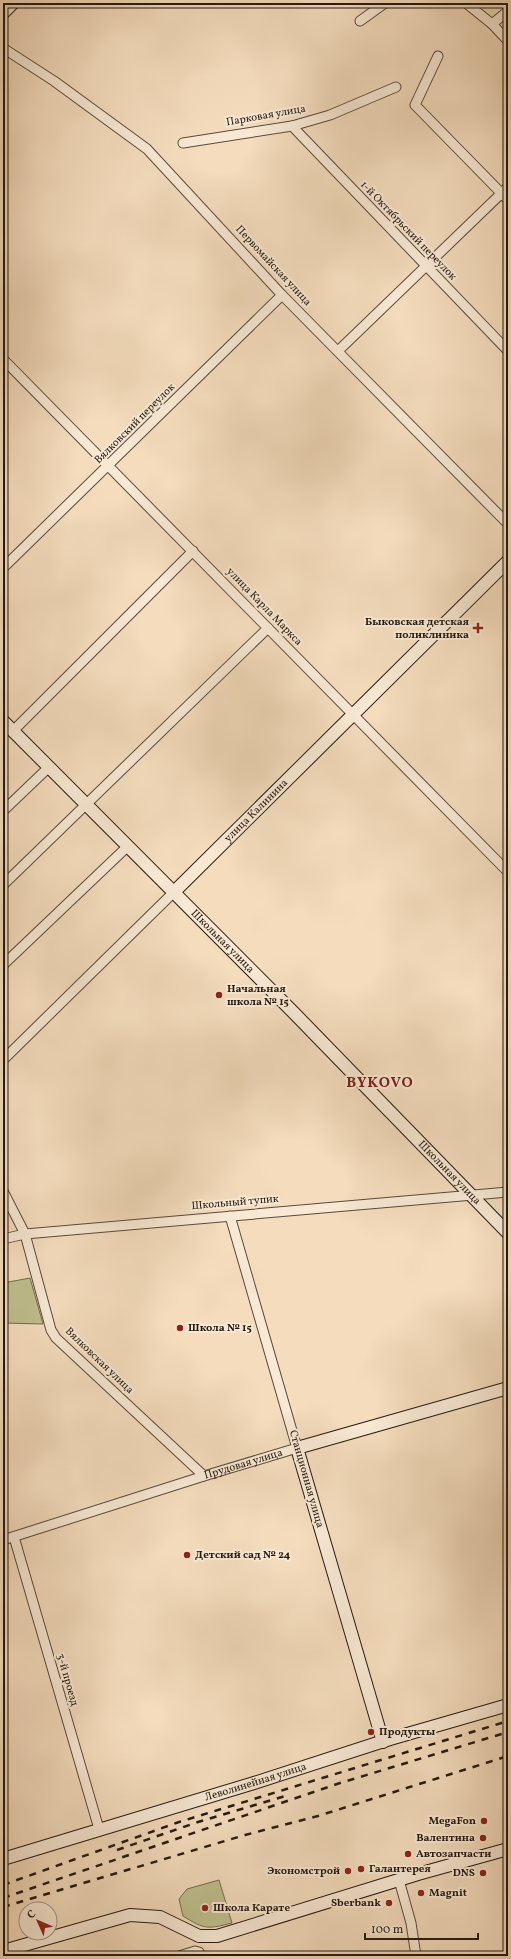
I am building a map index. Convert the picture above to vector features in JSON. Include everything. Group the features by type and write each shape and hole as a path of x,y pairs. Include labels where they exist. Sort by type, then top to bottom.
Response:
{"main road":[{"path":"3,13 13,3"},
{"name":"улица Калинина","path":"173,893 508,561"},
{"name":"Школьная улица","path":"3,721 294,1013 508,1233"},
{"name":"Прудовая улица","path":"297,1448 508,1388"},
{"name":"Станционная улица","path":"297,1448 383,1742"},
{"name":"Леволинейная улица","path":"3,1858 508,1705"},
{"path":"3,1951 130,1915 160,1918 199,1936 217,1936 399,1880 508,1849"}],"street":[{"path":"360,21 385,3"},
{"path":"466,3 492,24 508,41"},
{"path":"492,24 508,12"},
{"name":"Первомайская улица","path":"3,48 54,81 147,149 282,295 508,524"},
{"path":"338,351 426,266 506,193 415,105 438,56"},
{"name":"Парковая улица","path":"183,143 292,126 330,115 396,87"},
{"name":"1-й Октябрьский переулок","path":"292,126 508,351"},
{"name":"Вялковский переулок","path":"3,568 109,466 282,295"},
{"name":"улица Карла Маркса","path":"3,359 508,872"},
{"path":"13,731 193,551"},
{"path":"3,885 268,628"},
{"path":"3,811 49,767"},
{"path":"3,965 128,846"},
{"name":"улица Калинина","path":"3,1060 173,893"},
{"name":"Вялковская улица","path":"3,1191 25,1234 51,1330 56,1338 204,1476"},
{"name":"Школьный тупик","path":"3,1239 25,1234 508,1192"},
{"name":"Станционная улица","path":"230,1216 297,1448"},
{"name":"Прудовая улица","path":"3,1540 297,1448"},
{"name":"3-й проезд","path":"14,1537 99,1828"},
{"path":"399,1880 412,1923 416,1956"},
{"path":"179,1956 199,1954"}],"green space":[{"path":"30,1278 43,1324 3,1323 3,1283"},
{"path":"219,1880 232,1923 207,1927 197,1924 183,1916 179,1899 187,1889"}],"railway":[{"path":"3,1885 179,1822 508,1721"},
{"path":"3,1898 337,1784 508,1732"},
{"path":"3,1907 245,1835 318,1816 508,1756"},
{"path":"117,1850 198,1822 285,1796"}],"place":[{"name":"Быковская детская поликлиника","path":"478,628"},
{"name":"Начальная школа № 15","path":"219,995"},
{"name":"Школа № 15","path":"180,1328"},
{"name":"Детский сад № 24","path":"187,1555"},
{"name":"Продукты","path":"371,1732"},
{"name":"MegaFon","path":"484,1821"},
{"name":"Валентина","path":"483,1838"},
{"name":"Автозапчасти","path":"408,1854"},
{"name":"Галантерея","path":"361,1869"},
{"name":"Экономстрой","path":"348,1871"},
{"name":"DNS","path":"483,1873"},
{"name":"Magnit","path":"421,1893"},
{"name":"Sberbank","path":"389,1903"},
{"name":"Школа Карате","path":"205,1908"}],"district":[{"name":"BYKOVO","path":"380,1083"}]}
